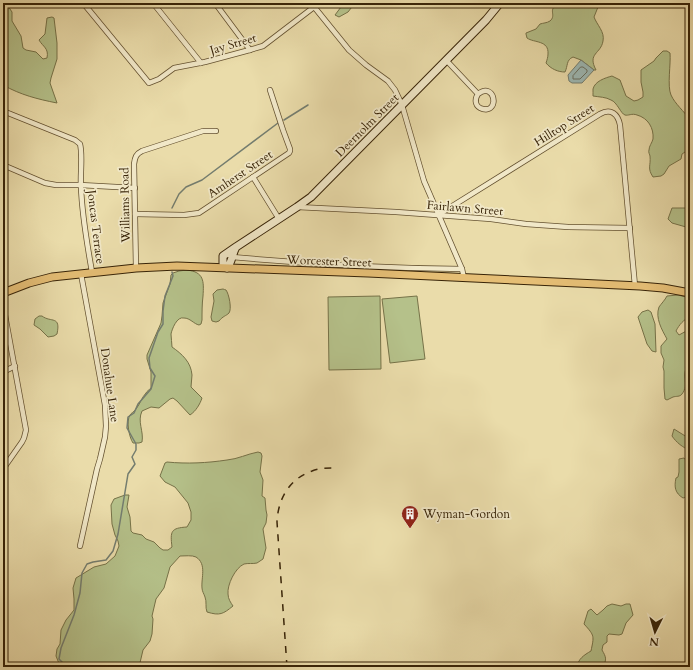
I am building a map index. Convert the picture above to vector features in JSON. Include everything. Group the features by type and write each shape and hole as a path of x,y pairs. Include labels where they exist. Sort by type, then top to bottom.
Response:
{"main road":[{"name":"Worcester Street","path":"3,293 36,280 60,276 136,268 177,266 635,286 690,293"}],"street":[{"path":"153,3 201,63"},
{"path":"215,3 250,50"},
{"name":"Deernolm Street","path":"227,268 223,263 223,256 297,207 318,191 486,20 500,3"},
{"name":"Jay Street","path":"84,4 150,83 159,79 172,69 250,50 266,44 313,5"},
{"path":"313,5 348,50 390,83 395,90 402,105 421,175 462,269 464,278"},
{"path":"446,60 478,94"},
{"name":"Amherst Street","path":"135,214 199,213 289,153 290,149 270,90"},
{"path":"483,91 490,92 494,99 492,106 486,109 479,107 476,102 478,94 483,91"},
{"name":"Joncas Terrace","path":"3,111 75,140 81,147 80,185 83,218 92,272"},
{"name":"Hilltop Street","path":"438,215 600,114 606,111 613,113 620,122 635,286"},
{"name":"Williams Road","path":"136,268 135,159 137,155 140,152 203,132 216,131"},
{"path":"3,166 52,185 135,188"},
{"path":"253,177 279,219"},
{"name":"Fairlawn Street","path":"297,207 438,215 568,227 630,228"},
{"path":"227,268 231,264 233,252 236,247"},
{"path":"232,257 428,269 462,269"},
{"name":"Donahue Lane","path":"80,546 106,428 105,405 81,274"},
{"path":"3,304 26,426 22,442 3,469"},
{"path":"3,372 15,366"}],"green space":[{"path":"3,3 6,3 12,12 12,21 21,36 23,48 36,52 43,59 47,58 47,52 39,40 45,34 47,18 54,18 57,59 50,83 57,103 29,96 3,85"},
{"path":"344,3 355,3 348,12 339,17 335,15"},
{"path":"558,3 597,3 598,7 594,17 602,32 603,41 593,60 596,70 581,60 573,57 568,61 565,72 555,70 546,63 548,49 546,46 527,38 526,33 536,29 540,24 546,23 552,19 552,10 558,5"},
{"path":"663,51 670,53 669,86 671,95 690,120 690,146 688,150 682,154 681,159 669,166 664,174 653,177 650,169 649,152 649,147 653,139 650,124 641,116 635,114 623,114 615,103 609,99 593,96 593,89 598,82 612,76 620,80 626,96 634,101 638,100 643,97 641,70 654,61"},
{"path":"672,208 687,208 690,211 690,233 686,227 672,223 668,219"},
{"path":"187,270 197,273 202,278 202,320 201,324 199,325 186,318 179,319 175,323 171,336 172,347 188,362 192,375 191,387 202,398 198,407 190,415 173,398 159,408 151,407 142,411 140,423 142,442 133,443 128,429 128,421 130,414 135,410 151,388 151,372 147,355 161,323 163,303 170,284 171,275 179,271"},
{"path":"217,290 226,290 228,295 230,311 219,321 212,321 211,317 214,301 213,294"},
{"path":"678,295 690,298 690,317 682,322 676,331 679,335 690,329 690,363 685,371 685,386 682,394 667,400 665,399 664,360 661,353 661,346 667,339 660,324 658,311 659,307 667,296"},
{"path":"380,296 381,369 329,370 328,297"},
{"path":"417,296 425,359 390,363 382,299"},
{"path":"648,310 651,312 655,324 656,352 652,351 647,344 638,317 642,312"},
{"path":"39,316 54,320 58,324 57,334 48,337 34,325 35,319"},
{"path":"674,429 690,439 690,450 678,443 672,436"},
{"path":"258,452 261,453 262,456 260,472 263,480 262,496 265,498 267,515 266,523 263,529 266,548 263,559 257,563 244,564 232,577 228,594 233,606 221,614 207,612 206,599 202,589 203,571 201,563 194,556 180,556 170,567 164,588 156,599 152,616 152,634 150,641 143,650 139,667 60,666 56,656 57,649 60,644 61,630 66,620 74,610 73,588 76,578 94,567 106,564 115,556 119,546 112,524 111,505 114,499 129,495 127,507 130,517 131,531 154,542 163,550 168,550 172,547 171,537 173,531 178,528 187,527 191,520 191,512 188,503 175,487 165,482 160,476 165,463 220,461 235,459"},
{"path":"684,458 689,464 687,484 690,489 690,496 683,498 677,492 675,484 679,472 679,459"},
{"path":"612,604 621,606 630,604 633,615 626,623 622,634 609,634 607,636 607,642 603,645 602,650 606,658 603,667 577,667 582,658 591,651 592,646 593,636 584,624 588,611 591,609 597,615 607,606"}],"water":[{"path":"581,60 594,70 582,83 572,83 569,81 568,75"}],"waterway":[{"path":"284,120 308,105"},
{"path":"172,208 179,194 186,187 202,180 278,123"},
{"path":"69,667 59,659 61,648 74,615 80,593 82,573 87,564 106,560 113,551 118,534 128,474 135,464 132,457 136,450 136,444 127,428 128,417 134,413 138,404 151,389 155,376 150,368 149,358 158,332 163,324 165,296 173,276 172,272"}],"railway":[{"path":"287,667 277,522 280,505 286,491 297,479 318,469 337,468"}],"place":[{"name":"Wyman-Gordon","path":"410,529"}]}
